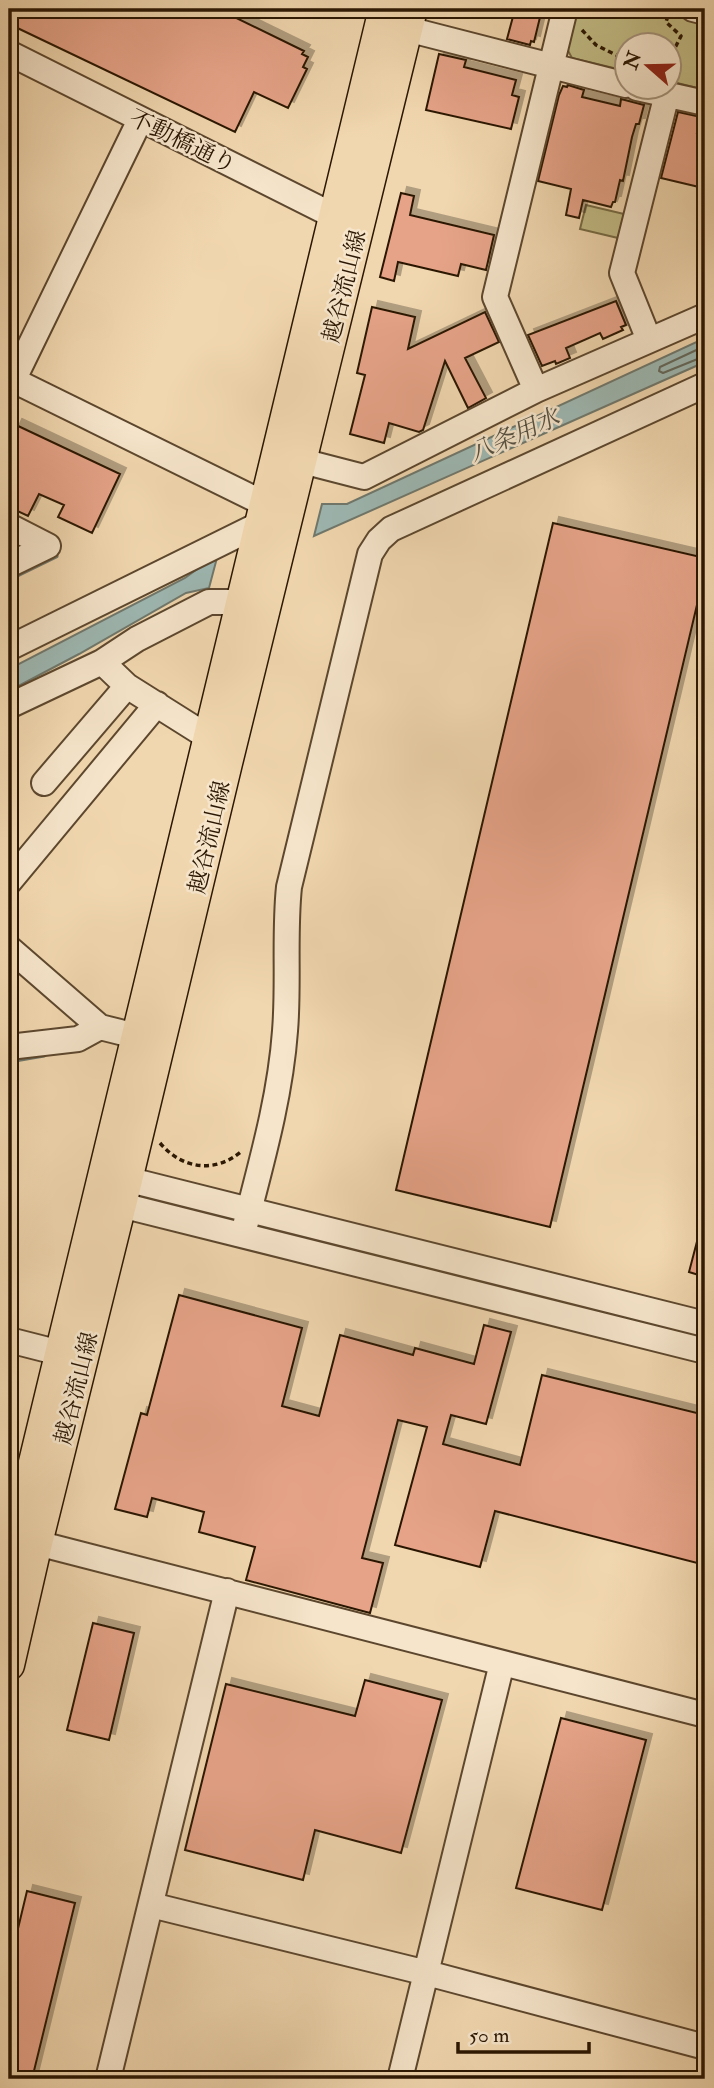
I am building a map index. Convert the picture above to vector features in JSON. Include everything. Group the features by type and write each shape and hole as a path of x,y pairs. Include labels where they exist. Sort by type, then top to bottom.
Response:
{"main road":[{"name":"越谷流山線","path":"9,1566 60,1353 112,1189 223,776 302,461 384,9"},
{"name":"越谷流山線","path":"9,1665 13,1631 37,1543 112,1189 136,1036 243,602 262,514 347,220 409,19"}],"street":[{"path":"536,390 495,297 565,9"},
{"path":"694,9 705,12"},
{"path":"409,19 551,67 612,82"},
{"name":"不動橋通り","path":"9,53 347,220"},
{"path":"682,98 705,103"},
{"path":"649,340 622,273 665,102"},
{"path":"140,120 11,384 262,514"},
{"path":"302,461 364,477 536,390 705,316"},
{"path":"243,1234 273,1115 281,1071 286,1028 286,917 289,887 370,554 379,540 391,529 705,385"},
{"path":"9,648 262,514"},
{"path":"9,526 48,546 9,565"},
{"path":"9,706 102,662 137,639 209,602 243,602"},
{"path":"102,662 127,686 208,737"},
{"path":"44,783 127,686"},
{"path":"9,882 157,704"},
{"path":"9,948 100,1027 136,1036"},
{"path":"9,1047 78,1039 100,1027"},
{"path":"112,1189 250,1209 705,1324"},
{"path":"112,1189 243,1234 705,1351"},
{"path":"9,1340 60,1353"},
{"path":"37,1543 705,1715"},
{"path":"108,2079 227,1591"},
{"path":"400,2079 502,1663"},
{"path":"151,1905 427,1973 705,2048"}],"path":[{"path":"670,9 666,22 677,32"},
{"path":"582,30 596,45 612,53"},
{"path":"156,1139 179,1161 210,1166 240,1153 247,1143"}],"shaded area":[{"path":"574,9 650,9 705,22 705,90 682,84 682,32 612,32 612,68 572,58 566,47"},
{"path":"586,205 624,214 618,238 580,229"}],"water":[{"name":"八条用水","path":"705,338 705,362 314,536 322,504 347,504"},
{"path":"218,554 209,588 186,593 9,691 9,669 185,578"}],"building":[{"path":"9,9 218,9 304,51 302,54 308,57 303,67 307,69 288,108 254,92 235,132 9,24"},
{"path":"515,9 542,9 534,42 531,41 530,45 507,39"},
{"path":"439,54 466,60 464,67 516,80 512,95 519,97 511,129 426,110"},
{"path":"568,85 584,90 582,97 620,106 621,102 644,105 632,137 623,181 620,180 615,202 611,207 583,200 579,218 566,215 571,189 538,181 559,95 563,86"},
{"path":"678,112 701,117 697,133 705,135 705,156 699,187 661,178"},
{"path":"401,193 414,196 410,215 494,235 486,270 461,264 458,276 398,262 394,281 380,277"},
{"path":"616,301 626,325 621,327 623,330 603,339 600,333 566,348 570,358 542,366 528,335"},
{"path":"372,307 415,317 408,349 485,312 499,342 465,358 486,398 468,408 445,361 423,430 419,432 389,423 384,443 350,434 365,375 357,373"},
{"path":"16,425 120,474 92,533 58,517 64,505 39,494 28,516 9,507 9,441"},
{"path":"553,523 705,558 705,571 550,1227 396,1190"},
{"path":"700,1230 705,1230 705,1277 689,1272"},
{"path":"179,1295 302,1328 282,1406 319,1416 340,1335 413,1355 415,1348 474,1364 484,1325 511,1332 486,1424 451,1415 443,1444 520,1465 542,1375 705,1415 705,1565 495,1511 480,1567 395,1545 427,1427 398,1420 362,1558 383,1563 370,1613 246,1580 255,1547 199,1532 204,1512 152,1498 147,1517 115,1509 141,1413 147,1415"},
{"path":"93,1623 134,1633 109,1740 67,1730"},
{"path":"365,1680 442,1700 401,1853 315,1830 303,1880 185,1850 226,1684 355,1716"},
{"path":"561,1718 646,1740 602,1910 516,1888"},
{"path":"27,1891 75,1903 32,2079 9,2079 9,1966"}],"waterway":[{"path":"9,579 56,556"},
{"path":"9,1061 44,1055"}]}
